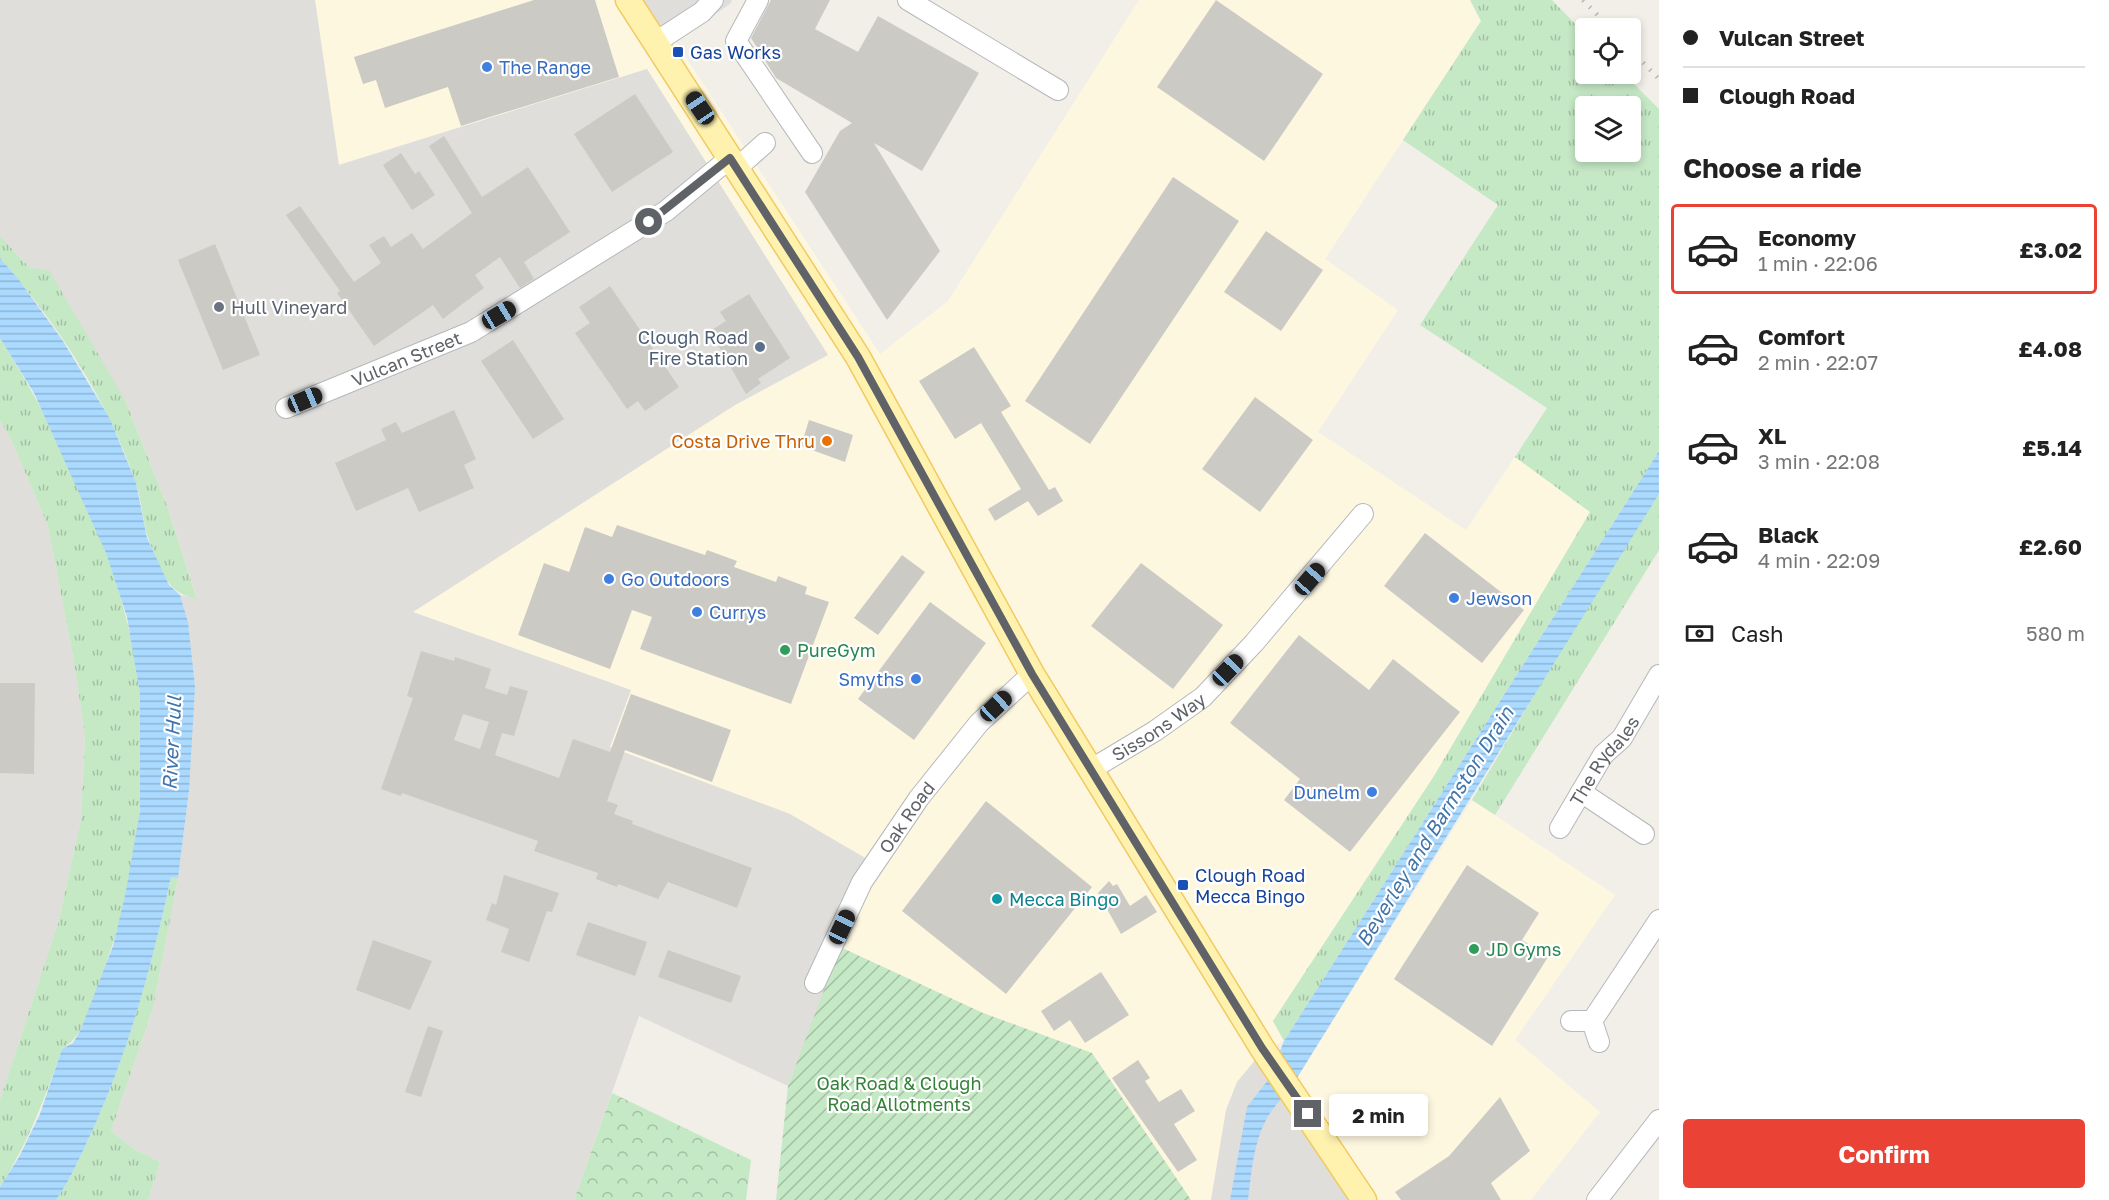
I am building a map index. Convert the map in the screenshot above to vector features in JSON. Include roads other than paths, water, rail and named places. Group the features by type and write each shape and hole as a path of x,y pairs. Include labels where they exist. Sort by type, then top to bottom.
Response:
{"main road":[{"path":"628,0 858,357 1032,674 1269,1058 1364,1200"}],"street":[{"path":"656,42 702,12 713,0"},
{"path":"758,0 736,41 812,153"},
{"path":"908,0 1058,90"},
{"name":"Vulcan Street","path":"286,408 471,332 666,211 765,142"},
{"name":"Sissons Way","path":"1090,770 1155,731 1203,697 1254,643 1363,514"},
{"name":"Oak Road","path":"815,983 862,882 919,798 979,723 1032,674"},
{"name":"The Rydales","path":"1560,828 1603,755 1622,738 1654,696 1659,675"},
{"path":"1581,792 1644,834"},
{"path":"1592,1021 1646,936 1659,920"},
{"path":"1571,1021 1592,1021"},
{"path":"1592,1021 1599,1042"},
{"path":"1597,1200 1659,1120"}],"water":[{"name":"River Hull","path":"0,258 19,280 63,341 110,419 136,483 147,538 169,585 180,595 188,622 195,687 189,791 178,878 171,877 148,973 119,1065 81,1155 56,1200 0,1200 0,1187 19,1157 40,1114 62,1049 73,1043 81,1029 113,946 125,896 140,811 140,694 127,617 106,553 34,393 0,338"},
{"name":"Beverley and Barmston Drain","path":"1659,451 1659,494 1287,1094 1268,1116 1257,1142 1248,1200 1230,1200 1247,1107 1268,1080 1284,1041"}],"railway":[{"path":"1583,0 1600,18"},
{"path":"1641,60 1659,79"}],"place":[{"name":"Gas Works","path":"678,52"},
{"name":"The Range","path":"487,67"},
{"name":"Hull Vineyard","path":"219,307"},
{"name":"Clough Road Fire Station","path":"760,347"},
{"name":"Costa Drive Thru","path":"827,441"},
{"name":"Go Outdoors","path":"609,579"},
{"name":"Jewson","path":"1454,598"},
{"name":"Currys","path":"697,612"},
{"name":"PureGym","path":"785,650"},
{"name":"Smyths","path":"916,679"},
{"name":"Dunelm","path":"1372,792"},
{"name":"Clough Road Mecca Bingo","path":"1183,885"},
{"name":"Mecca Bingo","path":"997,899"},
{"name":"JD Gyms","path":"1474,949"}],"park label":[{"name":"Oak Road & Clough Road Allotments","path":"899,1093"}]}
